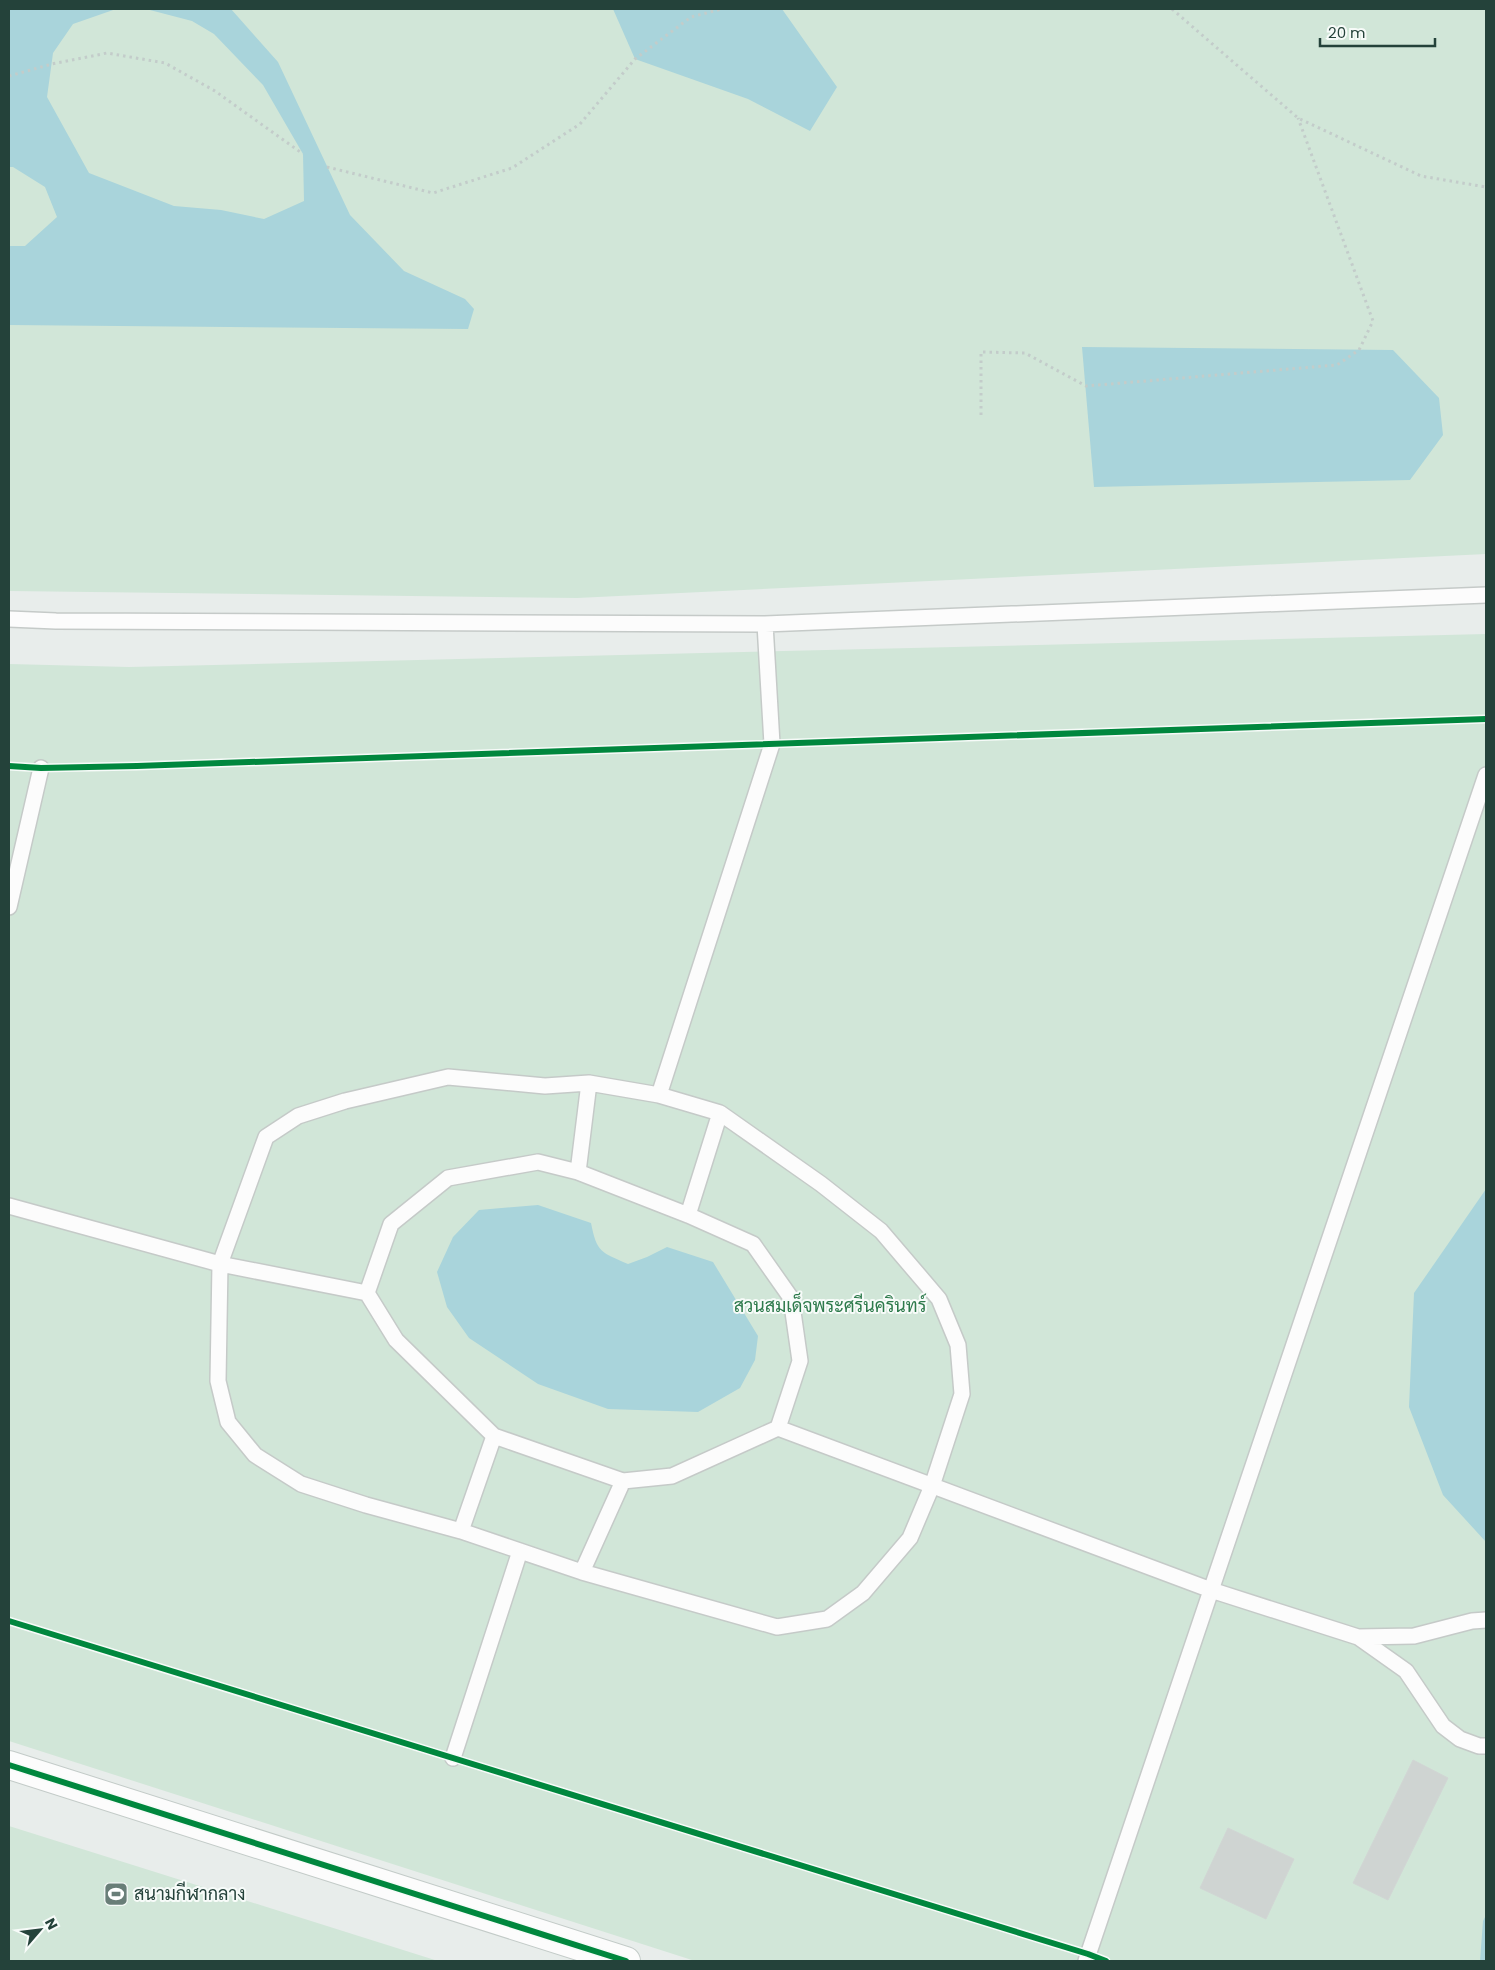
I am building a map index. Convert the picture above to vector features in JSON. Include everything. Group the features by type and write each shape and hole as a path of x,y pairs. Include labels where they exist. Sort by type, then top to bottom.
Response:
{"street":[{"path":"9,1765 626,1961"}],"lane":[{"path":"9,619 76,622 765,624 1486,595"},
{"path":"659,1095 772,744 765,624"},
{"path":"9,907 41,768"},
{"path":"1086,1961 1486,775"},
{"path":"448,1076 545,1086 589,1083 659,1095 720,1113 821,1184 880,1231 938,1299 958,1345 962,1394 932,1486 910,1538 863,1593 827,1619 777,1627 582,1572 461,1531 366,1505 301,1484 255,1455 228,1422 218,1381 220,1264 266,1137 298,1116 345,1100 448,1076"},
{"path":"578,1172 589,1083"},
{"path":"688,1215 720,1113"},
{"path":"367,1293 392,1224 448,1178 538,1162 578,1172 688,1215 753,1244 791,1298 800,1361 778,1428"},
{"path":"9,1206 220,1264 367,1293 396,1340 494,1436 623,1481 672,1476 778,1428 1211,1590 1358,1637 1406,1671 1443,1726 1460,1739 1478,1746 1486,1746"},
{"path":"461,1531 494,1436"},
{"path":"582,1572 623,1481"},
{"path":"453,1758 520,1551"},
{"path":"1358,1637 1414,1636 1472,1621 1486,1620"}],"path":[{"path":"327,167 433,192 512,168 580,124 636,59 691,17 722,9"},
{"path":"1172,9 1298,118 1421,176 1486,188"},
{"path":"9,76 52,64 107,53 165,63 215,91 303,154"},
{"path":"981,415 981,352 1025,353 1086,386 1337,365 1359,350 1373,321 1298,118"}],"green space":[{"path":"9,9 1486,9 1486,554 577,598 9,591"},
{"name":"สวนสมเด็จพระศรีนครินทร์","path":"1486,634 1486,1961 695,1961 9,1741 9,664 129,667"},
{"name":"สนามกีฬากลาง","path":"9,1826 438,1961 9,1961"}],"water":[{"path":"9,9 116,9 73,24 53,53 47,97 89,173 174,206 221,210 264,219 304,201 303,154 263,85 214,34 192,21 146,9 231,9 278,62 350,215 404,271 465,299 474,309 468,329 9,325 9,246 25,246 57,217 45,187 13,167 9,167"},
{"path":"613,9 782,9 837,87 810,131 748,99 635,59"},
{"path":"1082,347 1393,350 1439,398 1443,435 1410,480 1094,487"},
{"path":"1486,1189 1486,1542 1443,1495 1409,1407 1414,1293"},
{"path":"538,1205 591,1223 598,1246 606,1254 628,1264 667,1247 713,1262 758,1336 755,1360 740,1388 698,1412 608,1409 538,1384 469,1338 447,1307 437,1272 453,1237 479,1210"},
{"path":"1486,1915 1486,1961 1480,1961 1483,1921"}],"building":[{"path":"1413,1760 1448,1778 1388,1900 1353,1883"},
{"path":"1228,1828 1294,1859 1266,1919 1200,1888"}],"cycle path":[{"path":"9,766 41,768 137,766 1486,719"},
{"path":"9,1621 1106,1961"},
{"path":"9,1765 626,1961"}],"place":[{"name":"สนามกีฬากลาง","path":"116,1894"}]}
